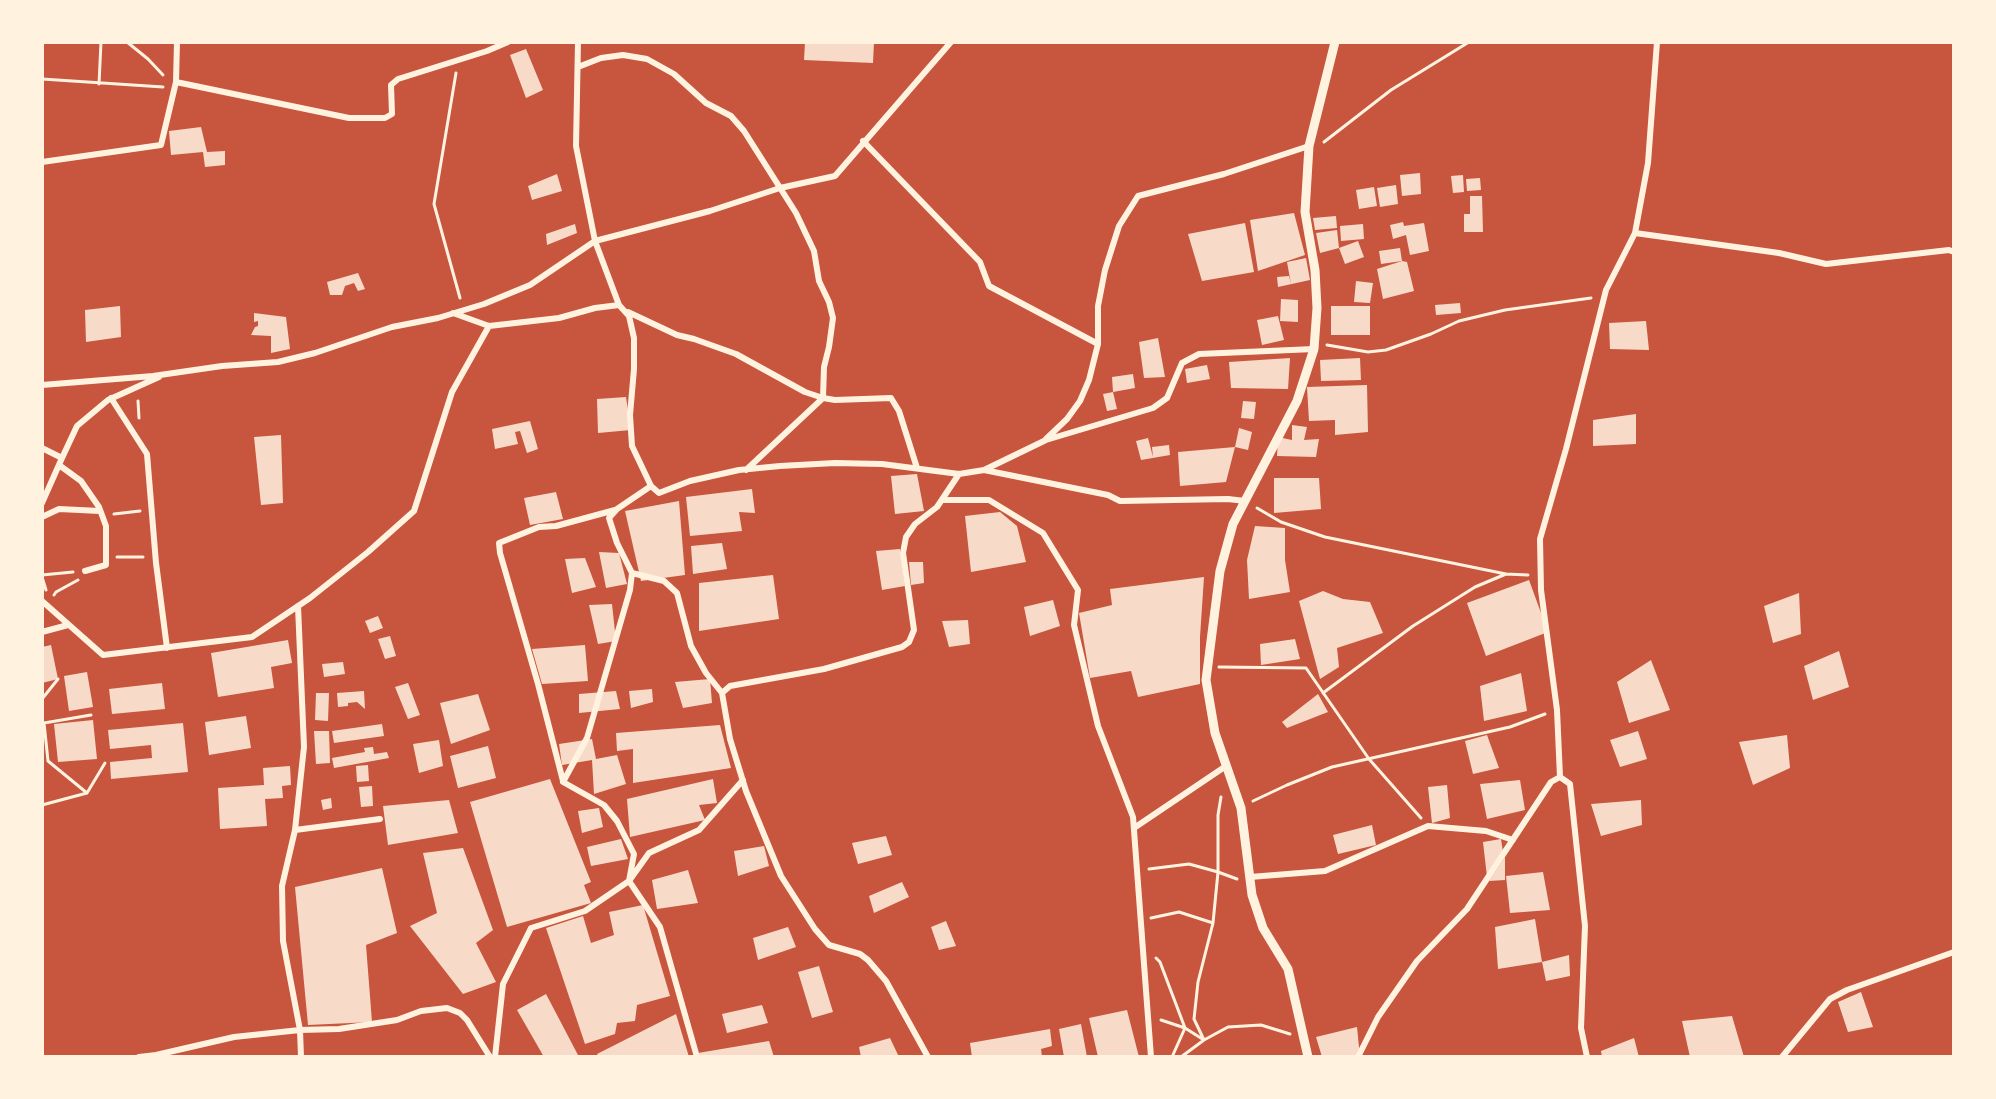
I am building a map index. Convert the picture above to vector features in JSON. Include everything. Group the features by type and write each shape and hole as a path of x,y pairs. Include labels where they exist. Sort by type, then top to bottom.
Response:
{"street":[{"path":"42,162 161,145 175,85 177,42"},
{"path":"175,85 349,118 386,117 392,114 391,85 398,79 508,42"},
{"path":"578,42 576,146 595,241 619,305 677,335 736,354 805,392 835,400 891,398 899,411 917,468"},
{"path":"42,385 278,362 392,327 463,310 530,285 595,241 710,211 780,188 835,176 951,42"},
{"path":"1308,1057 1288,969 1263,928 1252,895 1241,808 1215,733 1206,680 1220,571 1233,524 1297,401 1314,346 1317,308 1315,270 1305,212 1309,150 1335,42"},
{"path":"1560,777 1551,650 1541,590 1540,539 1566,449 1605,296 1635,233 1648,163 1658,42"},
{"path":"578,67 601,58 623,55 647,59 674,74 706,103 731,116 744,131 796,213 814,251 819,281 829,302 833,318 824,367 823,398 746,470"},
{"path":"863,141 980,262 989,286 1098,344"},
{"path":"1046,440 1067,419 1080,401 1089,380 1098,344 1098,306 1105,270 1119,226 1138,196 1309,150"},
{"path":"1635,233 1779,253 1826,264 1949,250 1954,252"},
{"path":"453,313 489,326 559,318 595,308 619,305"},
{"path":"625,310 632,323 634,338 630,415 632,446 651,486 659,493 690,481 746,470 835,463 882,464 959,474 984,470 1046,440 1153,408 1167,398 1182,363 1188,358 1199,354 1314,346"},
{"path":"45,604 103,655 252,637 298,606 368,552 414,511 452,392 489,326"},
{"path":"42,503 77,426 111,398 168,374"},
{"path":"111,398 147,454 167,648"},
{"path":"42,448 62,458"},
{"path":"59,465 81,481 100,511 106,526 106,565 85,571"},
{"path":"984,470 1108,495 1120,501 1228,498 1245,501"},
{"path":"722,693 730,686 824,669 902,647 909,642 914,630 903,553 906,537 915,524 933,512 959,474"},
{"path":"563,782 587,738 630,590 632,573 609,518 617,509 651,486"},
{"path":"943,500 989,500 1042,533 1078,590 1074,624 1098,726 1133,818 1151,1057"},
{"path":"42,517 59,509 100,511"},
{"path":"617,509 556,526 539,527 499,543 500,553 538,684 563,782 604,805 617,821 634,854 629,881 660,927 697,1057"},
{"path":"632,573 664,581 677,592 691,646 705,673 722,693 730,739 743,780 781,876 815,929 829,945 860,954 886,981 928,1057"},
{"path":"298,606 304,747 295,830 282,886 284,941 300,1030 301,1057"},
{"path":"42,632 68,625"},
{"path":"1134,828 1227,766"},
{"path":"1358,1057 1378,1017 1417,961 1467,909 1551,782 1560,777"},
{"path":"1560,777 1570,784 1585,926 1581,1028 1587,1057"},
{"path":"493,1057 502,984 531,928 585,910 629,881 649,853 699,830 743,780"},
{"path":"295,830 380,819"},
{"path":"1250,881 1325,871 1428,826 1486,831 1513,840"},
{"path":"1782,1057 1830,999 1847,990 1954,952"},
{"path":"139,1057 234,1037 300,1030 339,1029 397,1020 421,1011 447,1008 460,1013 467,1020 493,1057"}],"path":[{"path":"99,84 101,42"},
{"path":"127,42 175,85"},
{"path":"1309,150 1391,90 1469,42"},
{"path":"458,60 434,204 463,310"},
{"path":"42,79 99,84 175,85"},
{"path":"1314,346 1368,352 1386,350 1460,321 1504,310 1605,296"},
{"path":"137,387 139,440"},
{"path":"1245,501 1281,522 1325,537 1506,574 1540,575"},
{"path":"100,511 115,514 152,510"},
{"path":"106,557 156,557"},
{"path":"42,575 85,571"},
{"path":"45,604 56,592 78,580 85,571"},
{"path":"1323,693 1474,587 1506,574"},
{"path":"1208,667 1306,668 1369,759 1428,826"},
{"path":"42,699 58,679"},
{"path":"1241,808 1287,785 1332,767 1510,726 1557,710"},
{"path":"87,793 48,761 43,723 91,715"},
{"path":"42,805 87,793 105,763"},
{"path":"1204,1040 1194,1019 1198,982 1213,923 1218,872 1218,815 1222,795"},
{"path":"1137,871 1189,864 1250,881"},
{"path":"1141,920 1179,912 1213,923"},
{"path":"1142,940 1160,962 1185,1028 1172,1057"},
{"path":"1148,1015 1185,1028 1204,1040"},
{"path":"1181,1057 1204,1040 1228,1027 1261,1026 1304,1038"}],"building":[{"path":"805,42 874,42 873,63 804,60"},
{"path":"526,49 543,90 526,98 510,55"},
{"path":"201,127 207,152 225,151 225,165 205,167 203,152 171,155 169,131"},
{"path":"1420,173 1421,194 1402,196 1400,175"},
{"path":"557,174 562,191 532,200 528,186"},
{"path":"1463,175 1464,192 1453,193 1451,176"},
{"path":"1480,178 1481,190 1467,191 1466,179"},
{"path":"1396,185 1398,204 1380,207 1377,188"},
{"path":"1374,187 1377,206 1359,209 1356,190"},
{"path":"1470,196 1482,196 1483,232 1464,232 1464,214 1470,214"},
{"path":"1294,213 1305,255 1258,271 1250,220"},
{"path":"1336,216 1337,228 1315,230 1313,218"},
{"path":"1403,222 1404,226 1424,223 1429,251 1410,255 1406,235 1393,239 1390,225"},
{"path":"1245,223 1254,272 1202,281 1188,234"},
{"path":"575,224 577,233 547,245 546,234"},
{"path":"1363,224 1364,239 1341,241 1340,226"},
{"path":"1337,230 1339,248 1320,253 1316,233"},
{"path":"1358,241 1364,257 1345,264 1339,248"},
{"path":"1400,248 1402,261 1381,264 1379,251"},
{"path":"1306,258 1310,280 1278,287 1277,277 1289,276 1291,284 1287,262"},
{"path":"1402,261 1407,262 1414,291 1383,299 1377,269"},
{"path":"358,273 365,289 358,291 354,283 345,286 342,295 330,295 327,282"},
{"path":"1356,281 1373,283 1370,303 1354,302"},
{"path":"1281,299 1298,300 1298,322 1280,321"},
{"path":"1460,303 1461,313 1436,315 1435,305"},
{"path":"120,306 121,337 86,342 85,310"},
{"path":"1331,306 1370,306 1370,335 1331,335"},
{"path":"254,313 286,317 290,349 271,353 271,336 251,335 258,326 258,321 254,322"},
{"path":"1278,316 1284,340 1262,345 1257,320"},
{"path":"1646,321 1649,350 1610,349 1609,323"},
{"path":"1158,338 1165,377 1144,378 1139,342"},
{"path":"1290,358 1288,389 1231,388 1229,362"},
{"path":"1360,358 1361,380 1321,381 1320,360"},
{"path":"1207,365 1210,379 1187,383 1185,369"},
{"path":"1133,374 1135,388 1113,392 1112,377"},
{"path":"1367,385 1368,432 1335,435 1335,420 1309,421 1307,387"},
{"path":"1113,392 1117,409 1107,411 1103,394"},
{"path":"626,397 631,430 598,433 597,399"},
{"path":"1243,401 1256,402 1254,419 1241,418"},
{"path":"1636,414 1636,444 1593,446 1593,420"},
{"path":"530,421 538,449 527,453 520,431 515,432 518,444 495,449 492,429"},
{"path":"1292,425 1307,427 1304,440 1319,439 1316,457 1277,456 1278,437 1292,440"},
{"path":"1239,428 1252,432 1248,450 1235,447"},
{"path":"281,435 283,503 261,505 254,437"},
{"path":"1148,438 1153,457 1152,447 1169,445 1170,455 1141,460 1136,441"},
{"path":"1235,447 1226,482 1180,486 1178,452"},
{"path":"917,474 924,511 895,514 891,476"},
{"path":"1274,478 1319,478 1321,509 1274,513"},
{"path":"752,489 755,513 739,512 742,531 690,536 686,497"},
{"path":"556,492 563,519 530,525 524,498"},
{"path":"679,501 685,575 641,581 625,511"},
{"path":"1000,512 1017,526 1026,562 971,572 965,516"},
{"path":"1255,526 1285,528 1285,560 1290,592 1249,599 1247,560"},
{"path":"722,543 727,569 693,574 691,546"},
{"path":"900,549 905,586 882,590 876,551"},
{"path":"599,552 619,553 627,584 606,588"},
{"path":"585,558 596,587 572,593 565,559"},
{"path":"909,562 923,562 924,583 911,585"},
{"path":"773,575 779,619 699,631 699,583"},
{"path":"1204,577 1200,684 1138,697 1131,671 1090,678 1079,613 1112,605 1110,589"},
{"path":"1529,580 1548,632 1486,656 1467,603"},
{"path":"1323,591 1343,599 1370,602 1383,633 1337,648 1339,667 1320,679 1299,601"},
{"path":"1799,593 1801,634 1773,643 1764,606"},
{"path":"1053,600 1060,626 1030,636 1024,607"},
{"path":"612,604 616,641 598,644 589,605"},
{"path":"378,616 383,628 370,633 365,621"},
{"path":"968,620 970,644 949,647 942,621"},
{"path":"390,636 396,656 385,659 378,639"},
{"path":"1295,639 1300,659 1261,665 1260,644"},
{"path":"288,640 292,663 271,667 274,688 218,697 211,653"},
{"path":"51,645 58,679 42,683 42,647"},
{"path":"585,645 588,681 542,684 532,649"},
{"path":"1839,651 1849,687 1813,700 1804,666"},
{"path":"1651,660 1670,710 1629,723 1617,682"},
{"path":"343,662 345,674 324,677 322,664"},
{"path":"87,672 93,707 69,711 64,676"},
{"path":"1521,673 1527,711 1484,721 1480,686"},
{"path":"710,679 712,703 683,708 675,682"},
{"path":"162,683 165,709 112,714 109,689"},
{"path":"408,683 420,715 408,719 395,687"},
{"path":"652,689 653,702 631,708 629,691"},
{"path":"364,691 365,709 357,702 338,707 337,693"},
{"path":"616,691 620,709 579,713 579,694"},
{"path":"316,693 329,693 328,721 315,720"},
{"path":"478,694 490,730 451,744 440,703"},
{"path":"1318,694 1328,712 1287,728 1282,722"},
{"path":"246,716 251,748 209,755 205,722"},
{"path":"93,720 97,759 58,762 54,724"},
{"path":"183,723 188,772 111,779 110,762 152,758 151,745 110,749 108,730"},
{"path":"382,724 384,736 334,743 332,731"},
{"path":"720,725 731,768 633,783 633,749 617,751 616,733"},
{"path":"314,731 329,731 330,763 316,764"},
{"path":"1638,731 1647,759 1620,767 1610,740"},
{"path":"1487,735 1499,768 1473,774 1465,741"},
{"path":"1787,735 1790,768 1753,785 1739,742"},
{"path":"592,739 596,759 617,755 626,784 594,794 592,760 562,765 559,744"},
{"path":"439,740 443,766 419,773 413,744"},
{"path":"488,746 496,778 458,788 450,756"},
{"path":"373,747 374,754 387,752 389,758 334,768 332,758 365,752 364,748"},
{"path":"368,765 369,781 357,782 356,766"},
{"path":"290,766 291,785 282,786 283,798 265,799 267,826 220,829 218,788 264,785 263,768"},
{"path":"550,779 591,882 584,885 591,903 507,927 470,802"},
{"path":"713,779 717,803 699,805 705,820 630,837 627,799"},
{"path":"1520,780 1525,810 1487,819 1480,784"},
{"path":"1447,785 1450,818 1432,823 1428,787"},
{"path":"372,786 373,806 361,807 359,787"},
{"path":"331,798 332,808 323,810 321,800"},
{"path":"449,800 458,833 388,845 383,806"},
{"path":"1641,800 1642,825 1601,836 1591,804"},
{"path":"599,808 603,827 582,833 578,811"},
{"path":"1372,825 1376,845 1338,854 1333,835"},
{"path":"886,836 892,855 858,864 852,843"},
{"path":"621,839 628,859 591,866 587,847"},
{"path":"1501,839 1503,852 1487,877 1483,842"},
{"path":"764,846 769,866 738,876 734,851"},
{"path":"463,848 493,930 476,943 496,982 463,994 410,926 437,913 423,853"},
{"path":"1505,857 1505,880 1489,881"},
{"path":"382,868 397,933 366,945 372,1022 308,1025 295,887"},
{"path":"688,870 698,903 657,909 652,880"},
{"path":"1543,872 1550,910 1510,913 1506,876"},
{"path":"902,882 909,897 874,913 869,896"},
{"path":"643,905 670,996 637,1005 635,1021 617,1023 615,1034 585,1044 546,928 583,916 591,943 614,935 609,912"},
{"path":"1535,919 1542,962 1498,969 1495,927"},
{"path":"946,921 956,946 939,950 931,927"},
{"path":"788,927 796,947 758,960 753,938"},
{"path":"1569,955 1570,976 1546,981 1542,962"},
{"path":"819,966 833,1012 812,1018 798,972"},
{"path":"1861,992 1873,1027 1848,1032 1838,1002"},
{"path":"546,994 578,1055 574,1057 544,1057 517,1010"},
{"path":"762,1005 768,1023 727,1033 722,1014"},
{"path":"1127,1010 1139,1057 1098,1057 1089,1018"},
{"path":"676,1014 689,1057 599,1057 597,1054"},
{"path":"1732,1016 1744,1057 1690,1057 1682,1021"},
{"path":"1081,1024 1087,1057 1064,1057 1059,1029"},
{"path":"1357,1027 1360,1057 1322,1057 1316,1037"},
{"path":"1050,1029 1052,1046 1041,1049 1042,1057 972,1057 970,1043"},
{"path":"890,1038 899,1057 861,1057 859,1047"},
{"path":"1634,1038 1639,1057 1602,1057 1601,1051"},
{"path":"769,1041 774,1057 700,1057 698,1053"}]}
